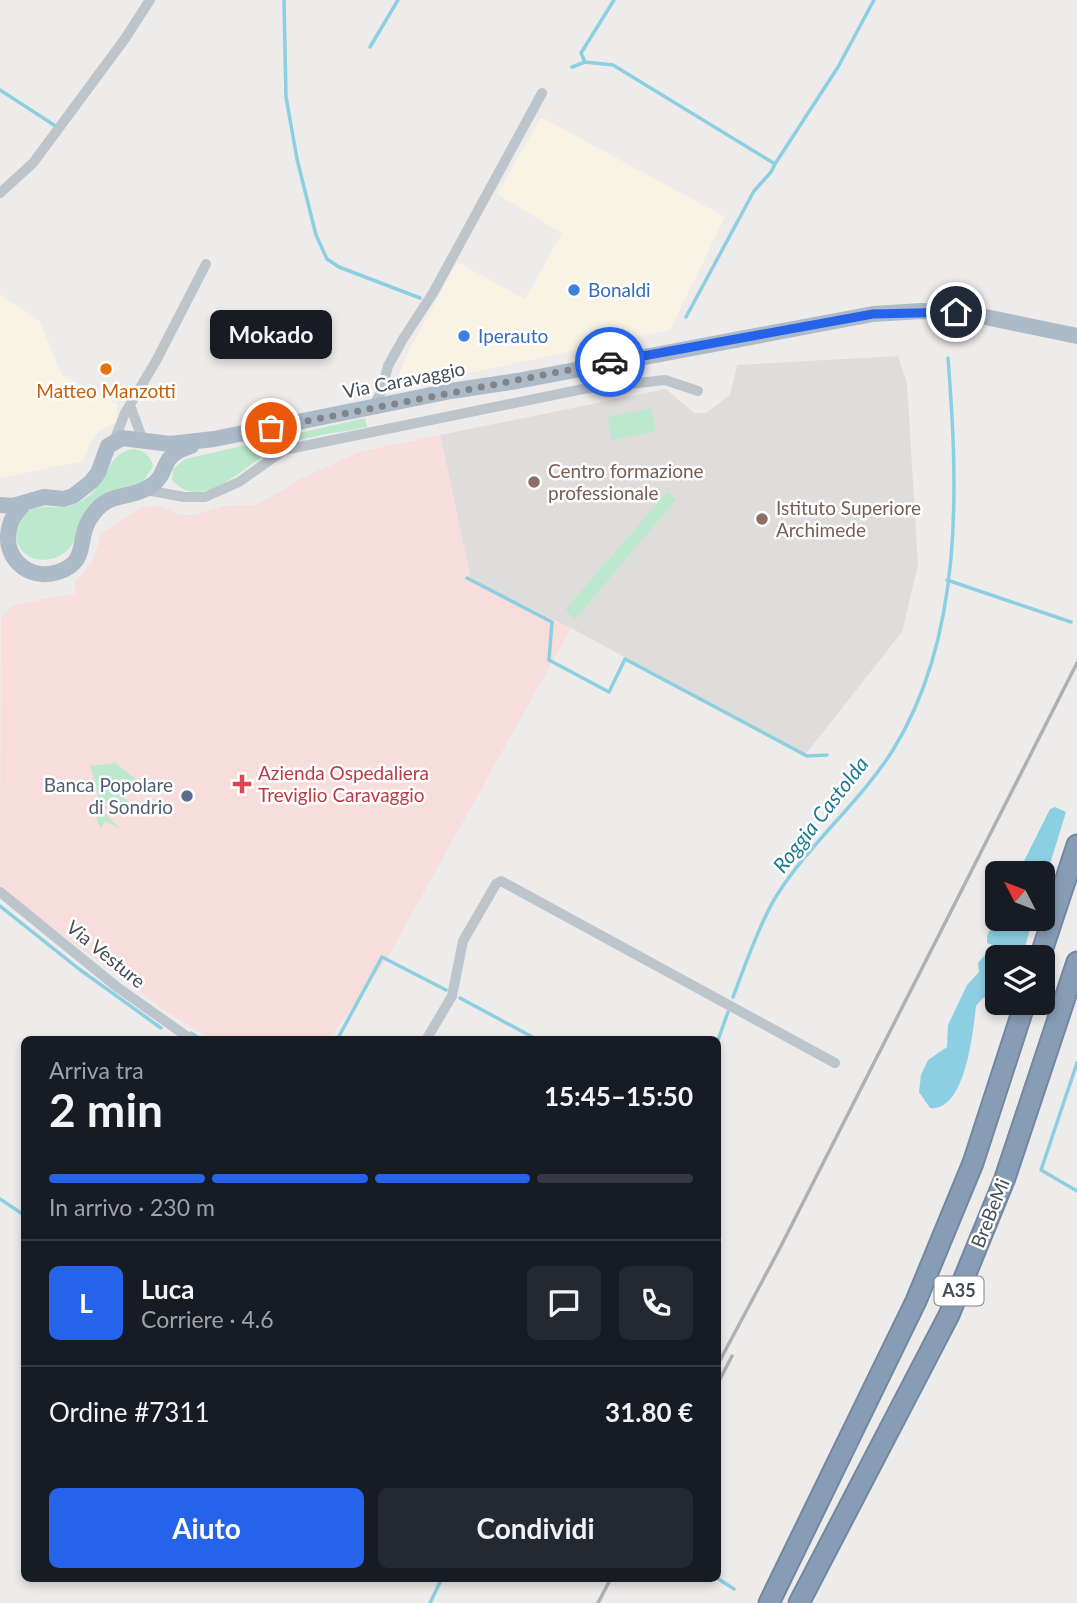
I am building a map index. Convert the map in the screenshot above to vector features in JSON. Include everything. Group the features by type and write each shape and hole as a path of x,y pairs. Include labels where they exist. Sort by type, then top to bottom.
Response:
{"highway":[{"path":"1044,945 1077,845"},
{"name":"BreBeMi","path":"799,1603 949,1315 1005,1178 1077,962"},
{"name":"BreBeMi","path":"769,1603 916,1301 973,1163 1021,1015"}],"main road":[{"name":"Via Caravaggio","path":"113,442 122,438 170,444 214,439 373,407 386,397 602,364 827,320 921,311 976,314 1075,336"},
{"name":"Via Caravaggio","path":"25,503 4,527 10,552 24,569 42,575 61,571 71,565 81,551 86,526 99,508 117,495 144,490 153,485 178,451 214,439"},
{"path":"146,440 159,453 162,471"},
{"path":"0,505 25,503 39,497 64,499 73,496 98,473 103,454 113,442"}],"street":[{"path":"0,193 33,163 124,40 150,0"},
{"path":"386,397 388,366 420,309 433,293 542,93"},
{"path":"113,442 118,437 130,405 206,264"},
{"path":"144,490 196,498 215,494 239,482 284,450 607,385 665,380 698,391"},
{"path":"130,405 146,440"},
{"path":"162,471 167,483 184,497"},
{"path":"428,1036 452,996 463,941 496,884 501,881 835,1063"},
{"name":"Via Vesture","path":"0,892 117,987 186,1036"}],"shaded area":[{"path":"541,117 725,217 670,330 394,389 407,354 457,262 525,299 562,233 497,194"},
{"path":"0,294 40,322 62,375 118,404 116,422 98,432 83,461 0,478"},
{"path":"898,356 907,383 918,565 902,632 805,755 571,628 471,580 440,435 666,389 694,413 706,413 730,395 737,365"},
{"name":"Azienda Ospedaliera Treviglio Caravaggio","path":"440,435 471,580 571,628 385,962 331,1036 206,1036 167,1012 0,889 1,617 14,605 76,593 75,582 93,561 101,534 141,508 158,506 181,515 195,515 224,506 257,505 300,479 359,452"}],"green space":[{"path":"651,408 656,431 612,440 608,417"},
{"path":"365,418 367,427 310,438 277,448 212,489 198,492 185,489 172,480 173,469 185,459"},
{"path":"134,449 147,455 153,467 142,483 114,490 90,505 81,519 73,543 64,553 52,559 39,560 23,551 17,542 15,529 26,513 31,509 68,506 83,500 95,490 119,455"},
{"path":"667,492 676,500 575,619 565,610"},
{"path":"115,763 144,785 143,792 127,779 116,790 136,809 132,818 111,797 100,808 120,829 105,821 101,828 96,815 97,791 90,766"}],"water":[{"path":"1055,807 1066,812 1051,861 1024,861 1050,809"},
{"path":"989,931 1030,931 1025,945 992,945 987,943"},
{"path":"985,956 985,998 976,1006 970,1050 960,1084 942,1106 930,1108 919,1092 921,1075 928,1060 947,1047 948,1025 967,985 979,972 978,963"}],"waterway":[{"path":"284,0 286,97 297,159 316,235 327,259 339,267 420,298"},
{"path":"370,47 398,0"},
{"path":"585,62 581,53 614,0"},
{"path":"775,164 838,67 874,0"},
{"path":"572,67 585,62 613,65 775,164 754,191 686,317"},
{"path":"0,90 54,125"},
{"name":"Roggia Castolda","path":"733,997 771,905 804,858 866,787 893,750 916,705 933,658 944,609 954,508 948,358"},
{"path":"467,578 552,622 549,660 609,692 625,659 807,756 827,755"},
{"path":"947,580 1071,622"},
{"path":"0,906 79,969 161,1028"},
{"path":"339,1036 382,957 446,990"},
{"path":"460,998 531,1036"},
{"name":"Roggia Castolda","path":"719,1036 728,1012"},
{"path":"191,1033 195,1036"},
{"path":"1077,1063 1041,1170 1077,1191"},
{"path":"0,1199 21,1213"},
{"path":"721,1581 734,1589"},
{"name":"Roggia Castolda","path":"430,1603 440,1582"}],"railway":[{"path":"721,1358 781,1246 1077,663"},
{"path":"721,1377 732,1356"},
{"path":"598,1603 609,1582"}],"way so far":[{"path":"271,428 610,362"}],"place":[{"name":"Bonaldi","path":"574,290"},
{"name":"Iperauto","path":"464,336"},
{"name":"Matteo Manzotti","path":"106,369"},
{"name":"Mokado","path":"271,428"},
{"name":"Centro formazione professionale","path":"534,482"},
{"name":"Istituto Superiore Archimede","path":"762,519"},
{"name":"Azienda Ospedaliera Treviglio Caravaggio","path":"242,784"},
{"name":"Banca Popolare di Sondrio","path":"187,796"}],"route":[{"path":"610,362 827,320 921,311 956,312"}]}
